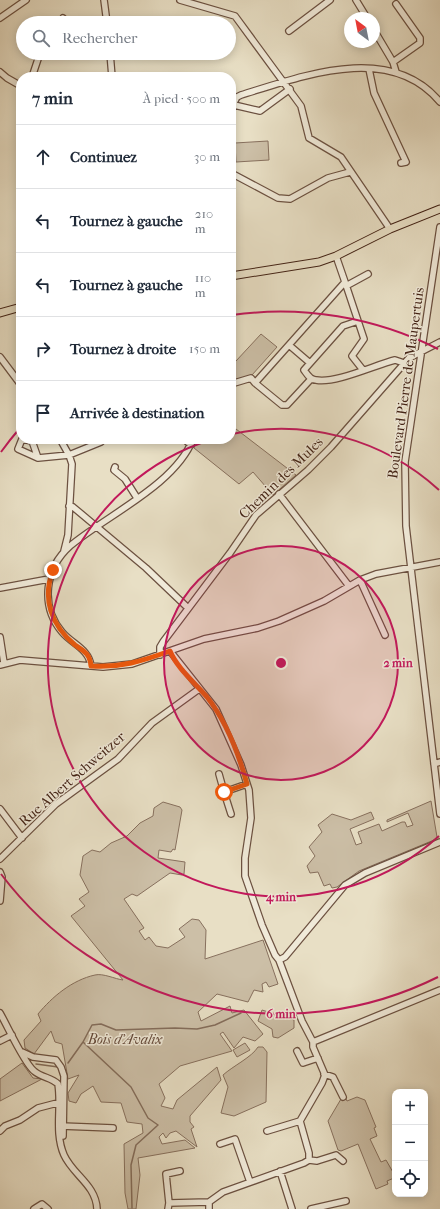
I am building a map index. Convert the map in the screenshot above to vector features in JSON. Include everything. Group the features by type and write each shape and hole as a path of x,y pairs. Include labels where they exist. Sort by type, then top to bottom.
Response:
{"main road":[{"path":"236,275 319,262 336,256 390,230 440,209"},
{"path":"0,313 16,308"}],"street":[{"path":"0,18 26,0"},
{"path":"104,0 106,16"},
{"path":"180,0 235,16"},
{"path":"289,31 330,0"},
{"path":"356,0 363,12"},
{"path":"393,62 420,43 420,38 396,4"},
{"path":"236,17 302,106 309,138 341,157 390,230"},
{"path":"380,40 393,62 396,72"},
{"path":"34,72 38,60"},
{"path":"109,60 111,72"},
{"path":"236,100 238,96 284,82 336,69 369,69 396,72 428,90 440,102"},
{"path":"369,69 374,94 406,162 401,163"},
{"path":"0,72 16,83"},
{"path":"236,108 260,111 290,88"},
{"path":"236,176 273,196 290,199 328,178 350,172"},
{"name":"Boulevard Pierre de Maupertuis","path":"440,227 405,462 404,496 410,567 437,763 440,814"},
{"path":"336,256 364,339 352,356 363,370"},
{"path":"255,383 346,284 368,274"},
{"path":"358,321 343,326 304,370 311,379 316,381 332,380 395,360 404,363"},
{"name":"Chemin des Mules","path":"160,655 160,647 163,642 230,554 256,515 308,470 331,447 413,354 440,342"},
{"path":"289,345 310,363"},
{"path":"0,360 16,379"},
{"path":"236,382 251,378 282,405 287,405 311,379"},
{"path":"63,444 70,455 72,464 68,535 64,552"},
{"path":"38,458 70,455 96,444"},
{"path":"91,666 90,658 86,653 62,632 53,617 48,602 49,579 57,560 75,542 137,498 175,468 191,444"},
{"path":"115,467 114,470 125,479 137,498"},
{"path":"279,494 349,586"},
{"path":"69,506 73,507 146,568 188,608"},
{"path":"68,535 75,542"},
{"path":"0,637 2,664 20,660 109,667 132,664 204,639 258,628 280,621 324,601 360,580 391,570 440,562"},
{"path":"0,588 49,579"},
{"path":"360,580 385,635"},
{"path":"170,651 216,709 241,765 247,784 251,818 245,858 245,876 262,925 275,955 279,960 305,1028 313,1042 313,1046 324,1074 322,1083 300,1121 267,1131"},
{"name":"Rue Albert Schweitzer","path":"0,859 56,804 118,759 152,723 200,689"},
{"path":"219,774 231,814"},
{"path":"224,792 247,784"},
{"path":"0,809 22,838"},
{"path":"279,960 285,957 345,885 365,873 440,842"},
{"path":"0,872 2,877 0,901"},
{"path":"313,1042 440,990"},
{"path":"0,1013 26,1062 35,1072 53,1079 58,1084 62,1102"},
{"path":"0,1041 12,1034"},
{"path":"297,1051 304,1063 318,1058"},
{"path":"22,1052 32,1057 56,1060 61,1067 64,1076 61,1126 64,1155 92,1191 97,1209"},
{"path":"324,1074 333,1077 343,1097"},
{"path":"0,1131 5,1126 20,1120 38,1108 62,1102"},
{"path":"300,1121 309,1152 309,1160"},
{"path":"61,1126 113,1128"},
{"path":"61,1126 67,1154 96,1193 100,1209"},
{"path":"220,1144 236,1139 250,1182"},
{"path":"180,1171 166,1174 169,1206 209,1202 223,1192 309,1160 317,1161 336,1155 343,1161"},
{"path":"280,1171 292,1209"},
{"path":"311,1209 346,1201"},
{"path":"209,1202 209,1209"},
{"path":"34,1209 42,1204 48,1209"}],"green space":[{"path":"268,141 269,160 236,162 236,143"},
{"path":"261,334 277,347 252,375 236,380 236,361"},
{"path":"236,429 296,475 273,495 253,472 239,484 194,448 195,444 236,444"},
{"path":"431,801 437,837 434,840 359,871 337,887 332,888 330,884 324,886 318,872 310,873 307,866 315,856 309,847 322,832 318,825 332,814 351,820 371,812 374,819 350,829 356,845 362,843 358,832 379,824 382,831 402,822 405,822 407,827 413,825 408,813 387,822 387,820"},
{"name":"Bois d'Avalix","path":"163,802 180,807 182,810 175,850 173,849 171,852 159,850 158,858 185,862 184,874 170,873 137,896 132,894 124,899 144,928 139,931 145,940 149,937 156,946 168,948 185,937 179,929 192,919 199,920 206,930 205,959 263,940 278,984 269,987 266,982 262,984 263,992 254,990 248,1002 217,994 198,1012 201,1021 230,1006 232,1013 244,1010 263,1034 255,1041 243,1037 234,1048 223,1032 220,1034 232,1051 180,1066 159,1084 165,1098 161,1106 173,1109 177,1100 217,1067 221,1080 190,1116 190,1122 194,1127 191,1129 197,1147 176,1131 170,1133 166,1138 163,1133 159,1137 162,1144 185,1140 195,1148 138,1158 140,1175 136,1209 128,1209 125,1193 124,1144 143,1133 142,1124 127,1122 121,1103 101,1102 93,1086 81,1094 76,1103 69,1101 68,1093 79,1075 68,1079 62,1044 55,1042 51,1031 34,1054 25,1048 24,1040 41,1021 38,1014 50,1001 71,985 87,977 95,975 105,975 123,980 71,916 85,906 79,899 89,892 80,875 83,856 92,850 100,852 111,843 127,836 140,823 153,816 154,808"},
{"path":"262,1010 294,1020 294,1028 278,1038 273,1037 272,1029 258,1021"},
{"path":"245,1043 250,1050 237,1057 233,1050"},
{"path":"258,1047 263,1047 267,1052 266,1102 234,1116 221,1113 228,1087 223,1075 255,1051"},
{"path":"22,1063 33,1078 42,1079 0,1101 0,1079"},
{"path":"345,1097 347,1101 357,1097 365,1100 376,1127 374,1128 377,1136 370,1139 381,1162 386,1160 392,1170 392,1179 387,1181 388,1184 376,1189 358,1144 341,1151 338,1150 328,1121 341,1099"}],"waterway":[{"path":"132,1208 131,1165 136,1145 158,1125 148,1118 131,1087 83,1042 92,1025 101,1024 116,1030 175,1028 197,1029 215,1025 241,1013"},
{"path":"68,1063 83,1042"},
{"path":"36,1064 58,1067"}],"route":[{"path":"53,570 49,579 47,592 50,612 62,632 90,658 91,666 109,667 132,664 170,651 207,697 216,709 241,765 247,784 224,792"}]}
